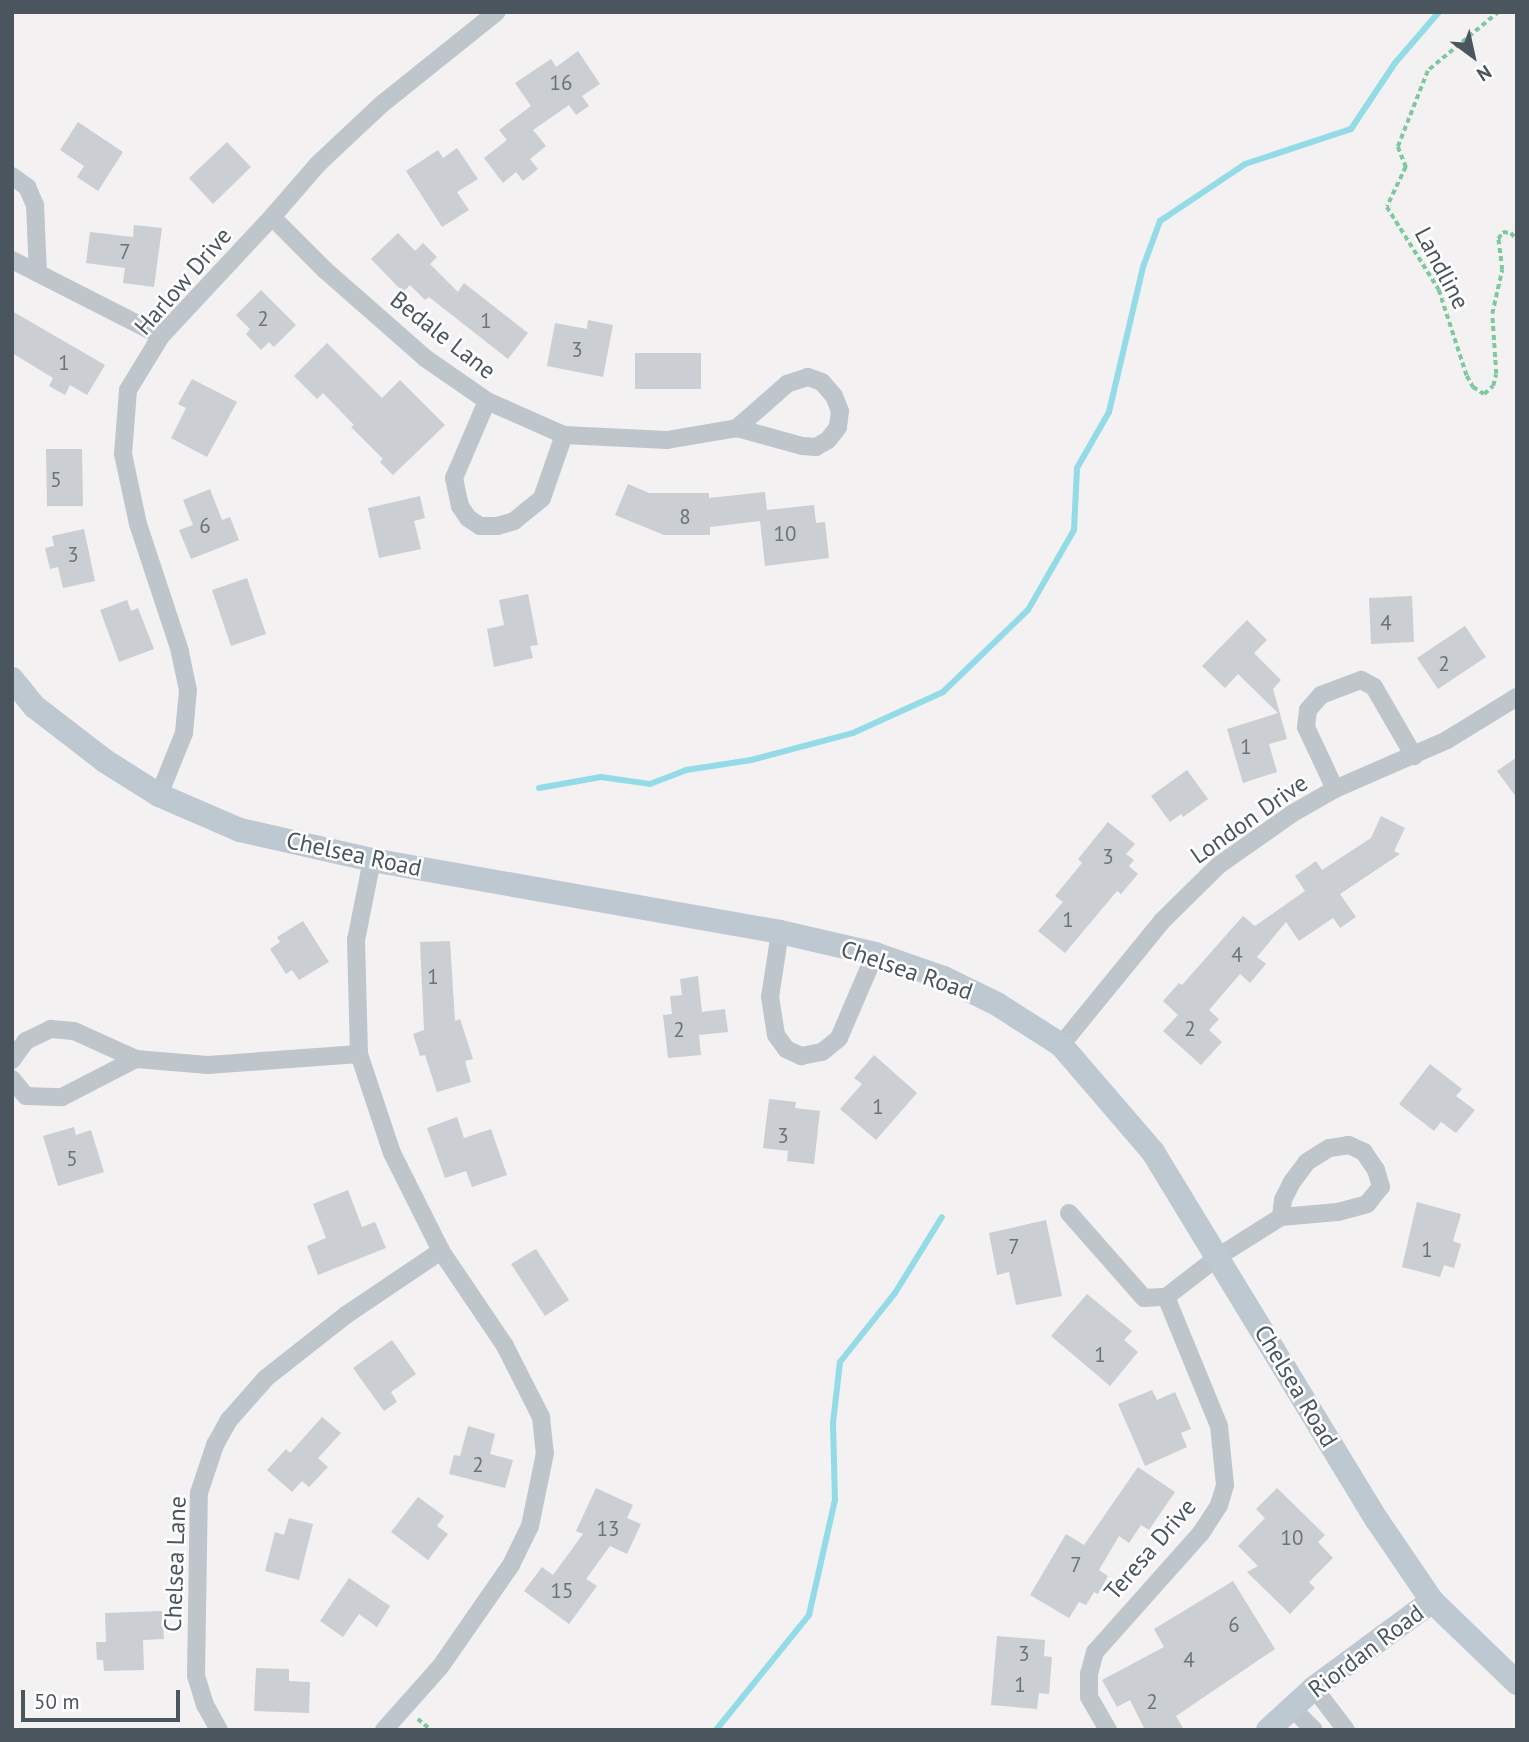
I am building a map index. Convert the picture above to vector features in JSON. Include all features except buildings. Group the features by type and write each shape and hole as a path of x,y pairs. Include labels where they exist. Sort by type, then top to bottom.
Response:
{"street":[{"name":"Harlow Drive","path":"159,795 184,733 188,690 180,651 138,524 123,454 128,390 161,336 272,217 317,164 373,113 497,12"},
{"path":"12,176 27,187 34,205 38,273"},
{"name":"Bedale Lane","path":"272,217 325,270 425,358 487,401 564,435 667,440 737,428 802,446 816,447 828,440 838,426 840,411 834,396 822,382 808,377 787,384 737,428"},
{"path":"12,260 161,336"},
{"path":"487,401 454,478 460,506 468,518 480,526 497,526 514,521 542,498 564,435"},
{"name":"Chelsea Road","path":"12,679 35,706 105,761 159,795 240,830 372,860 780,932 875,954 944,978 997,1004 1061,1045 1153,1152 1219,1256 1377,1520 1432,1601 1517,1682"},
{"path":"1335,789 1306,727 1308,710 1321,695 1361,680 1374,687 1383,697 1414,756"},
{"name":"London Drive","path":"1061,1045 1162,921 1219,865 1293,813 1335,789 1447,740 1517,697"},
{"path":"372,860 356,940 359,1054 392,1153 440,1251 505,1346 541,1417 545,1453 530,1526 511,1565 440,1667 384,1730"},
{"path":"780,932 770,997 776,1035 786,1049 801,1056 822,1052 839,1038 875,954"},
{"path":"12,1060 26,1041 51,1029 75,1031 136,1059 208,1065 359,1054"},
{"path":"12,1079 26,1096 62,1097 136,1059"},
{"path":"1069,1213 1144,1298 1166,1297 1219,1256 1281,1217 1338,1212 1367,1204 1381,1187 1376,1170 1364,1152 1349,1145 1329,1148 1307,1162 1292,1182 1283,1200 1281,1217"},
{"name":"Chelsea Lane","path":"219,1730 205,1706 196,1676 199,1493 215,1444 229,1420 266,1378 346,1315 440,1251"},
{"name":"Teresa Drive","path":"1108,1730 1089,1697 1089,1674 1095,1652 1201,1533 1219,1505 1226,1485 1219,1426 1166,1297"},
{"name":"Riordan Road","path":"1268,1730 1314,1688 1432,1601"},
{"path":"1314,1688 1346,1730"},
{"path":"1293,1708 1314,1730"}],"path":[{"name":"Landline","path":"1499,12 1427,71 1398,147 1406,167 1404,174 1387,207 1439,290 1467,376 1473,387 1484,394 1493,386 1496,374 1492,314 1502,270 1498,239 1503,232 1511,233 1517,240"}],"waterway":[{"path":"539,788 601,777 650,784 686,770 751,760 853,733 943,692 1028,610 1074,530 1077,468 1109,412 1143,267 1160,221 1245,164 1351,129 1395,63 1439,12"},
{"path":"716,1730 809,1615 835,1500 833,1423 840,1362 895,1293 942,1217"}]}
